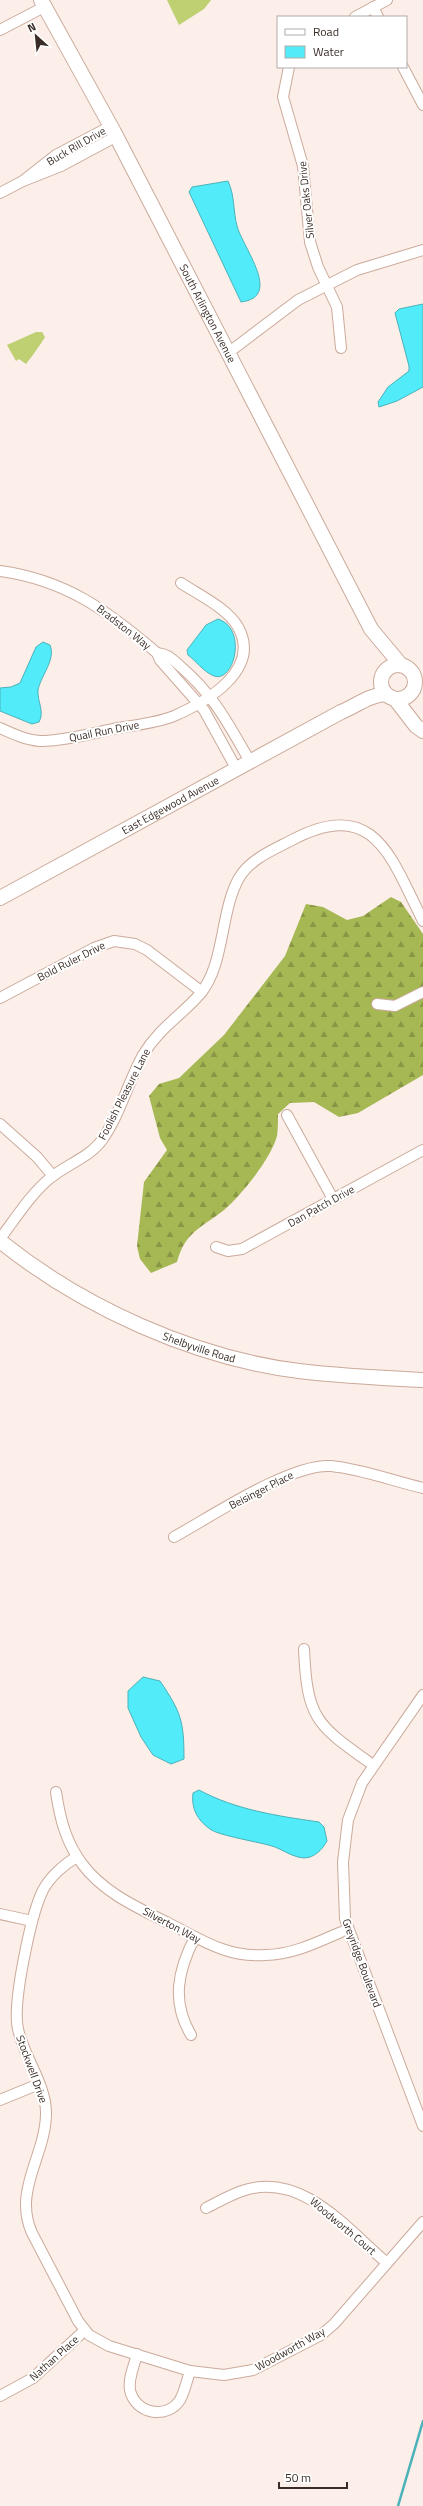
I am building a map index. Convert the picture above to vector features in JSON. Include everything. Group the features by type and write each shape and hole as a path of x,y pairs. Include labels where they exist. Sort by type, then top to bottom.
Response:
{"main road":[{"name":"South Arlington Avenue","path":"42,4 114,131 371,629 411,667"},
{"name":"South Arlington Avenue","path":"371,629 372,638 384,659 383,674"},
{"path":"341,712 394,665 411,667 417,685 414,707 423,730"},
{"path":"383,674 381,686 416,726 423,730"},
{"path":"341,712 356,707 372,697 405,699 417,685"},
{"name":"East Edgewood Avenue","path":"0,898 251,763 341,712"},
{"name":"Shelbyville Road","path":"0,1240 34,1266 89,1300 124,1318 180,1341 233,1357 298,1371 423,1380"}],"street":[{"path":"356,16 387,0"},
{"path":"0,30 42,4"},
{"path":"373,7 378,16"},
{"name":"Silver Oaks Drive","path":"289,68 283,97 302,161 310,242 339,315 340,348"},
{"path":"404,68 423,105"},
{"name":"Buck Rill Drive","path":"0,193 23,181 56,155 114,131"},
{"path":"228,353 298,300 362,268 423,250"},
{"name":"Bradston Way","path":"0,571 37,578 84,598 113,616 157,653 160,660 204,699 251,763"},
{"name":"Quail Run Drive","path":"0,728 33,740 68,738 163,719 204,699 236,674 243,655 243,640 238,627 230,617 181,583"},
{"name":"Bradston Way","path":"157,653 166,654 197,680 209,718 237,770"},
{"name":"Foolish Pleasure Lane","path":"0,1240 41,1186 87,1153 102,1139 135,1070 148,1048 169,1022 202,992 213,970 234,890 244,871 260,857 314,828 332,824 358,828 369,834 384,848 423,920"},
{"name":"Bold Ruler Drive","path":"0,998 94,948 114,941 135,944 147,950 202,992"},
{"path":"377,1004 394,1006 423,992"},
{"path":"287,1115 333,1199"},
{"path":"0,1124 37,1157 53,1176"},
{"name":"Dan Patch Drive","path":"216,1247 228,1251 242,1249 423,1150"},
{"name":"Beisinger Place","path":"174,1536 282,1477 304,1469 331,1466 423,1488"},
{"path":"304,1648 306,1688 316,1716 333,1736 373,1765"},
{"name":"Greyridge Boulevard","path":"423,1695 373,1765 353,1803 344,1846 344,1908 348,1929 423,2125"},
{"name":"Silverton Way","path":"56,1792 63,1829 77,1858 96,1880 117,1896 195,1937 224,1950 266,1955 304,1947 348,1929"},
{"name":"Stockwell Drive","path":"77,1858 62,1867 49,1880 38,1901 32,1921 17,2000 16,2021 21,2042 45,2102 46,2116 26,2194 26,2216 36,2239 85,2330"},
{"path":"0,1914 32,1921"},
{"path":"191,2035 182,2015 178,1990 183,1963 195,1937"},
{"path":"0,2100 39,2084"},
{"name":"Woodworth Court","path":"206,2208 234,2194 251,2189 272,2187 297,2192 319,2204 387,2263"},
{"name":"Woodworth Way","path":"85,2330 100,2342 190,2371 220,2375 245,2372 261,2367 320,2335 338,2320 423,2222"},
{"name":"Nathan Place","path":"0,2396 34,2378 85,2330"},
{"path":"137,2354 130,2381 130,2389 138,2404 149,2411 162,2412 177,2404 183,2393 190,2371"}],"green space":[{"path":"167,0 211,0 204,9 179,25"},
{"path":"36,332 42,332 45,337 39,347 26,364 19,359 16,361 7,345"},
{"path":"391,897 401,902 423,934 423,1075 358,1113 339,1117 314,1102 290,1103 278,1114 277,1136 274,1145 269,1155 247,1186 224,1210 201,1226 189,1237 180,1252 177,1262 151,1273 140,1259 137,1246 144,1182 167,1150 160,1138 149,1096 159,1084 179,1078 224,1035 285,956 306,904 323,907 347,920 363,916"}],"water":[{"path":"228,181 232,192 237,226 257,270 260,282 259,291 253,298 241,302 189,192 192,187"},
{"path":"423,304 423,387 397,401 379,407 378,402 388,387 409,371 395,313 399,309"},
{"path":"218,619 228,625 233,634 235,644 231,665 226,673 220,676 212,675 206,671 188,655 187,650 206,625"},
{"path":"43,642 50,645 51,656 50,662 38,690 41,718 39,722 32,724 0,711 0,688 11,687 20,683 36,647"},
{"path":"143,1677 160,1681 177,1709 182,1726 184,1759 171,1764 153,1755 141,1737 128,1708 128,1691"},
{"path":"199,1790 228,1803 242,1807 273,1815 319,1822 324,1827 327,1841 315,1854 310,1857 301,1858 275,1847 215,1832 198,1818 194,1809 193,1793"}],"waterway":[{"path":"398,2506 423,2421"}]}
